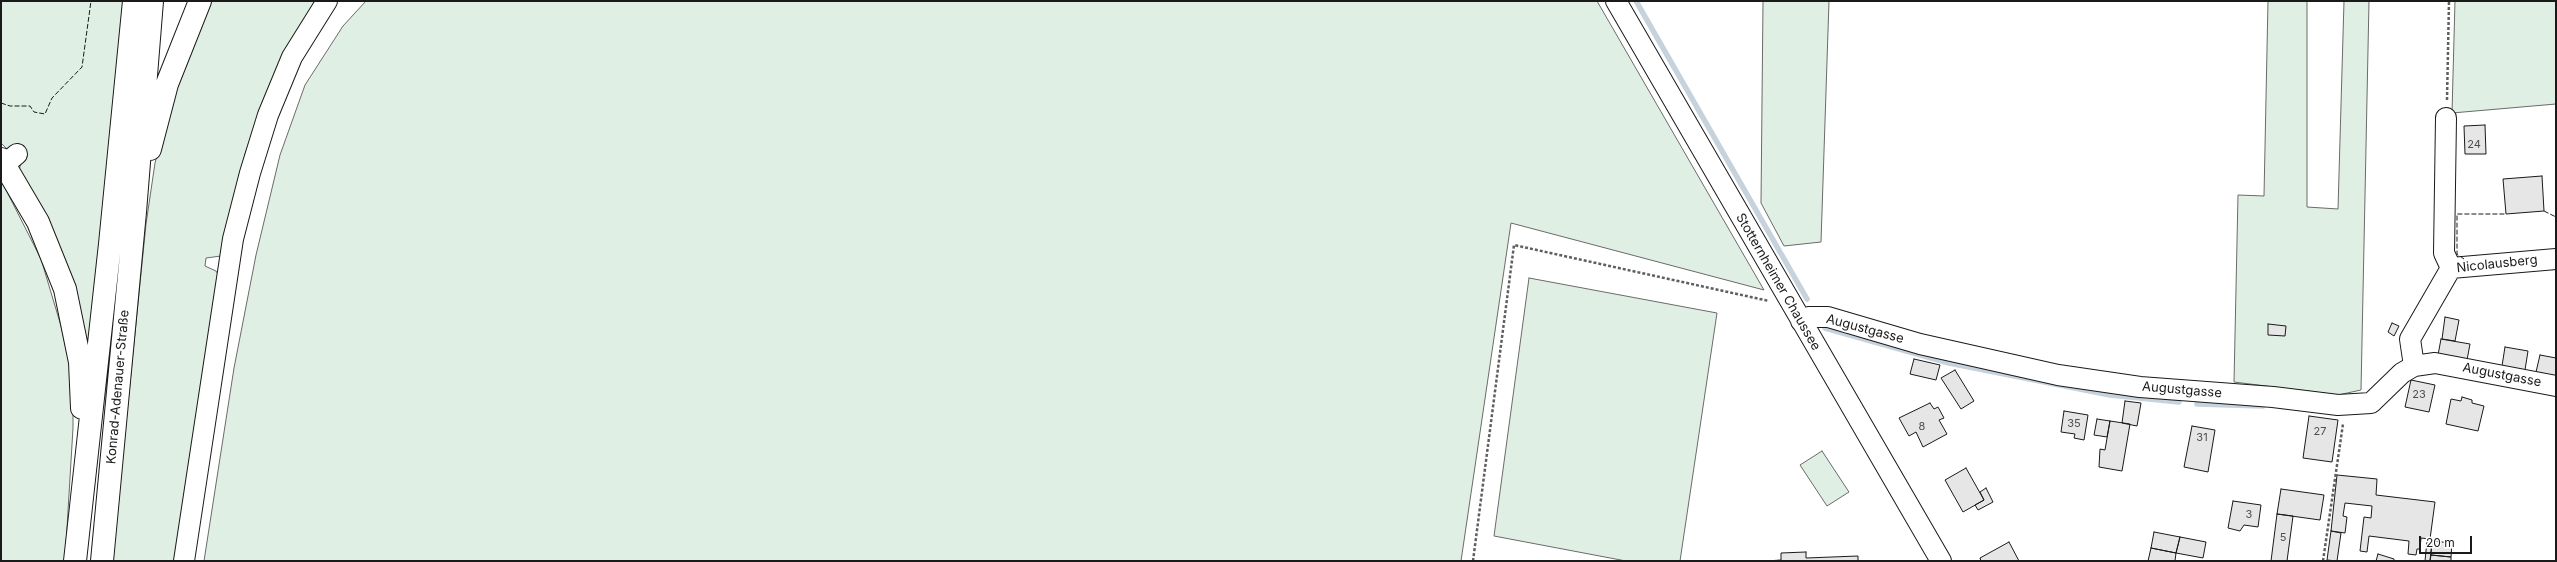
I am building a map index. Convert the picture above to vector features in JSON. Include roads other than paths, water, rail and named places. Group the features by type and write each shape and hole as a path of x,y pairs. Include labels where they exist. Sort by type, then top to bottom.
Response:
{"highway":[{"path":"84,465 110,244 134,1"},
{"path":"135,212 152,1"},
{"path":"135,212 156,122 167,84 200,1"},
{"path":"8,159 49,245 65,289 80,362 84,465"},
{"name":"Konrad-Adenauer-Straße","path":"102,561 135,212"},
{"name":"Konrad-Adenauer-Straße","path":"75,561 84,465"}],"street":[{"path":"184,561 233,239 250,173 268,115 292,57 327,1"},
{"name":"Stotternheimer Chaussee","path":"1616,1 1941,561"},
{"path":"2446,118 2444,253 2451,268"},
{"name":"Nicolausberg","path":"2414,366 2410,338 2451,268 2556,259"},
{"name":"Augustgasse","path":"1801,321 1809,317 1828,317 1920,344 2058,375 2140,386 2273,397 2346,406 2371,403 2402,373 2414,366 2435,363 2556,386"}],"waterway":[{"path":"1636,1 1807,299"},
{"path":"1825,328 1949,363 2110,395 2179,402"},
{"path":"2197,404 2263,406"}]}
